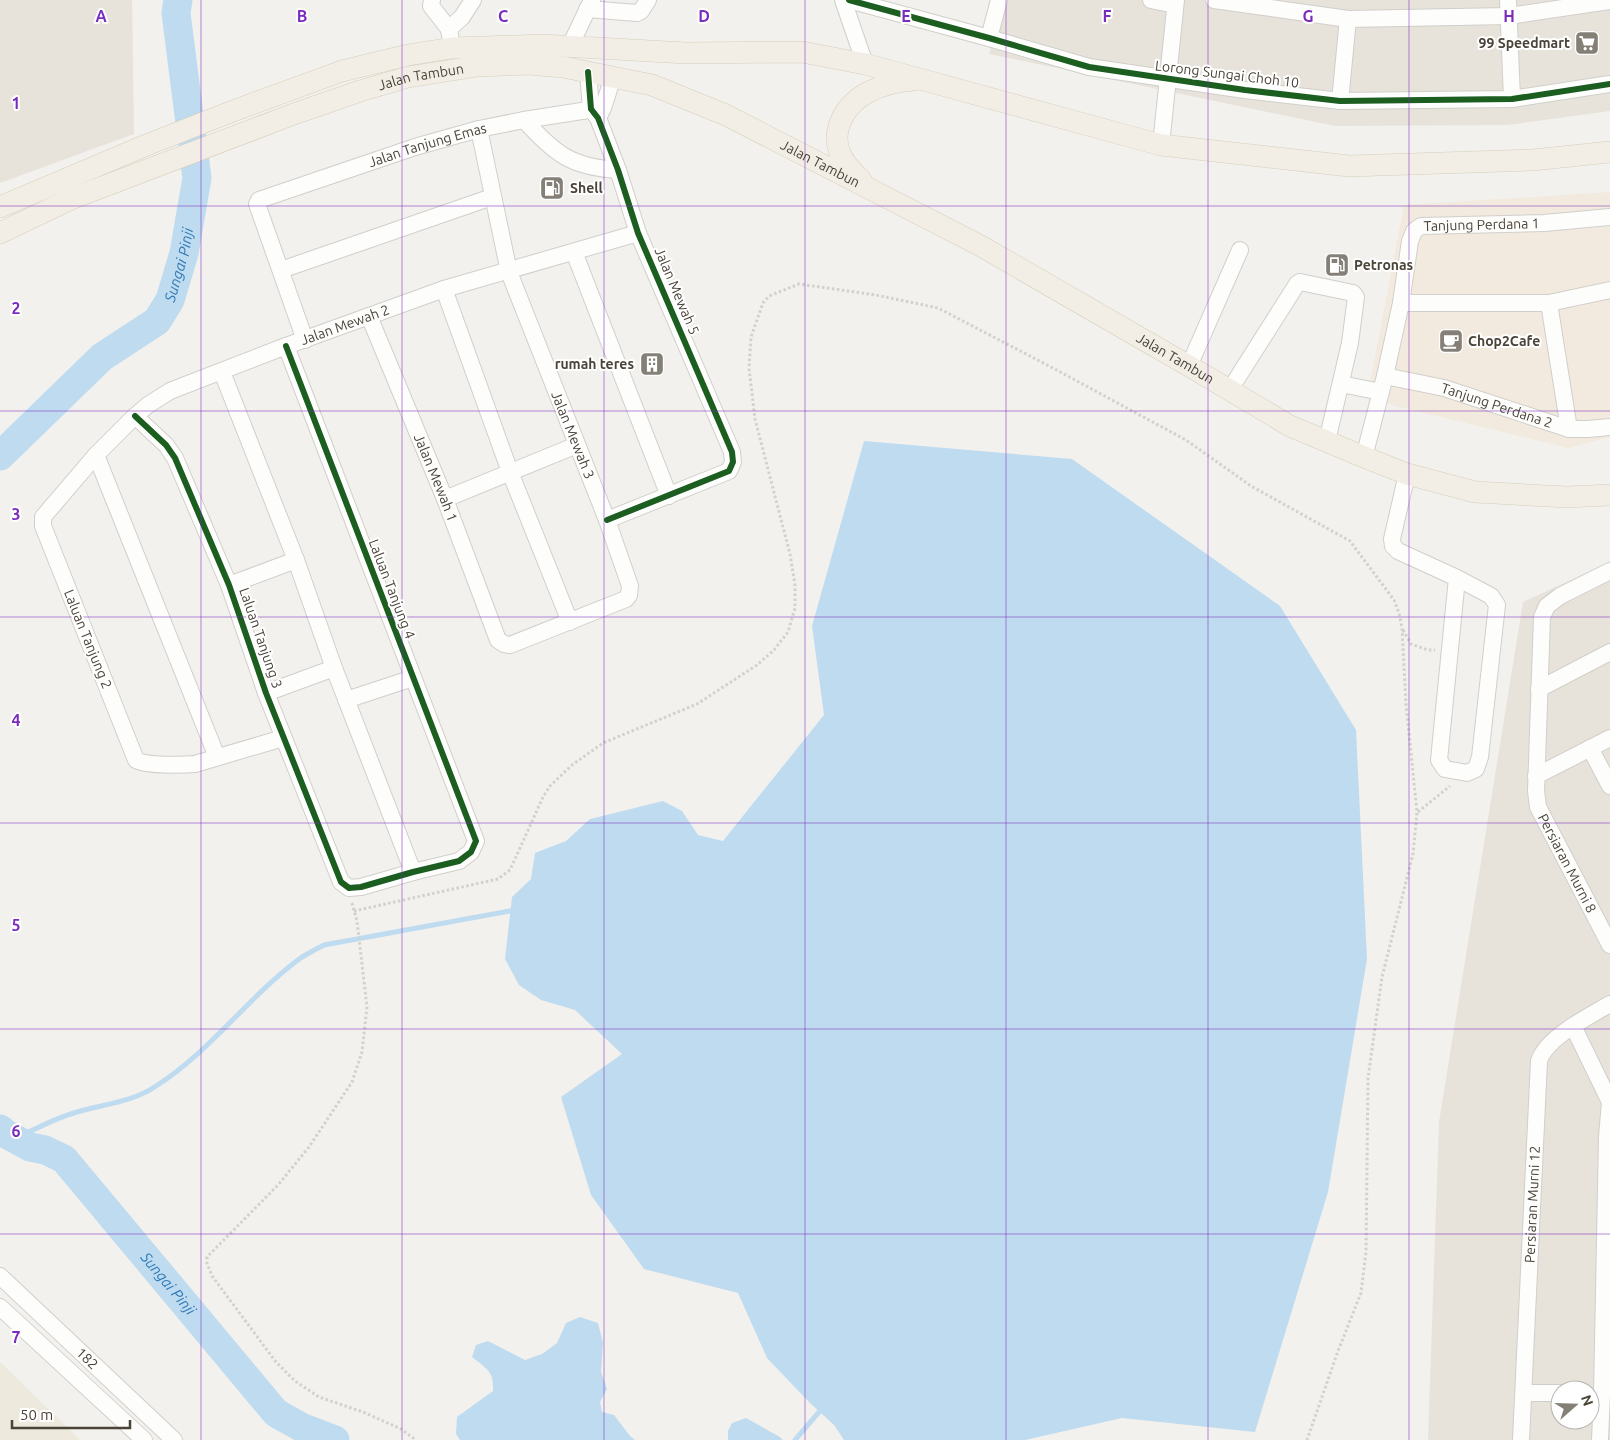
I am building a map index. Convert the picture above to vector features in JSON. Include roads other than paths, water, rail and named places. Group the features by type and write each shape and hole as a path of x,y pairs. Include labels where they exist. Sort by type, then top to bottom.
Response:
{"main road":[{"name":"Jalan Tambun","path":"0,208 144,146 233,112 342,72 408,55 451,39 484,47 544,45 686,53 802,52 865,64 1161,145 1349,166 1533,160 1610,152"},
{"name":"Jalan Tambun","path":"0,233 71,199 243,133 360,91 408,77 478,66 528,64 588,72 652,85 726,115 981,246 1290,426 1364,457 1407,474 1475,492 1567,497 1610,495"},
{"path":"868,188 840,154 837,142 841,120 848,108 861,96 895,82 922,79"}],"street":[{"path":"451,39 473,0"},
{"path":"570,46 589,4 638,14 648,0"},
{"path":"843,0 865,64"},
{"name":"Lorong Sungai Choh 10","path":"849,0 1089,67 1168,80 1340,101 1512,100 1610,84"},
{"path":"989,38 999,0"},
{"path":"1151,0 1176,2 1161,145"},
{"path":"1214,0 1256,3 1348,19 1610,1"},
{"path":"430,2 451,39"},
{"path":"1508,8 1512,100"},
{"path":"1340,101 1348,19"},
{"name":"Jalan Mewah 5","path":"588,72 597,112 638,233 732,452 733,462 729,471 669,496"},
{"path":"597,112 613,77"},
{"name":"Jalan Tanjung Emas","path":"281,270 257,202 415,146 479,129 524,120 597,112"},
{"path":"524,120 556,151 572,161 598,169 618,170"},
{"name":"Jalan Mewah 3","path":"479,129 508,272 607,520 630,586 630,595 626,599 570,622"},
{"path":"305,340 281,270 492,197"},
{"name":"Tanjung Perdana 1","path":"1364,457 1385,376 1401,302 1410,241 1414,231 1422,226 1544,223 1610,217"},
{"name":"Jalan Mewah 2","path":"43,517 96,455 135,416 170,391 286,346 444,289 638,233"},
{"path":"1189,366 1240,250"},
{"path":"574,252 669,496 607,520"},
{"path":"1229,391 1294,287 1300,282 1352,293 1356,297 1350,343 1327,441"},
{"path":"444,289 510,472 570,622"},
{"path":"1401,302 1550,303 1610,290"},
{"path":"1550,303 1570,429"},
{"name":"Jalan Mewah 1","path":"369,316 444,499 498,640 510,645 570,622"},
{"name":"Laluan Tanjung 4","path":"286,346 476,841 470,852 459,861 413,872"},
{"path":"222,372 296,560 334,668 413,872"},
{"name":"Tanjung Perdana 2","path":"1385,376 1444,388 1570,429 1610,427"},
{"path":"1341,384 1381,392"},
{"name":"Laluan Tanjung 3","path":"135,416 166,445 175,458 229,585 266,693 341,882 348,888 361,887 413,872"},
{"path":"444,499 577,445"},
{"path":"96,455 217,757 283,738"},
{"path":"1407,474 1392,539 1393,546 1398,551 1457,578 1491,596 1497,605 1480,757 1476,768 1467,773 1445,769 1439,760 1457,578"},
{"name":"Laluan Tanjung 2","path":"43,517 43,526 136,760 144,763 187,765 217,757"},
{"path":"229,585 296,560"},
{"path":"1610,571 1560,596 1547,606 1542,617 1536,776 1610,738"},
{"path":"1539,689 1610,652"},
{"path":"266,693 334,668"},
{"path":"346,700 413,678"},
{"path":"1590,748 1610,786"},
{"name":"Persiaran Murni 8","path":"1536,776 1538,807 1610,945"},
{"name":"Persiaran Murni 12","path":"1521,1440 1539,1061 1545,1049 1573,1026 1610,1004"},
{"path":"1573,1026 1610,1102 1607,1137 1600,1440"},
{"name":"182","path":"0,1276 174,1440"},
{"name":"182","path":"0,1307 144,1440"},
{"path":"1524,1393 1550,1394"}],"water":[{"path":"864,441 1072,459 1280,606 1356,730 1367,959 1328,1192 1255,1432 1122,1418 1025,1440 844,1440 834,1425 767,1358 738,1293 644,1269 591,1195 561,1097 622,1054 575,1010 541,1000 519,985 505,959 512,897 531,879 535,853 566,841 590,819 663,801 682,811 698,835 723,841 824,715 812,626"},
{"path":"580,1317 598,1323 603,1343 601,1372 607,1389 600,1402 602,1412 614,1415 635,1440 460,1440 456,1434 457,1417 493,1391 491,1375 486,1368 472,1357 476,1345 488,1341 525,1360 542,1354 557,1343 566,1323"},
{"path":"746,1418 783,1440 728,1440 728,1431 732,1423"}],"waterway":[{"name":"Sungai Pinji","path":"0,456 102,357 157,321 170,300 184,253 197,178 176,13 178,0"},
{"path":"15,1139 61,1117 138,1096 156,1086 175,1073 211,1042 279,975 301,958 324,945 510,911"},
{"name":"Sungai Pinji","path":"0,1129 30,1147 45,1150 64,1159 276,1413 301,1427 335,1440"},
{"path":"795,1440 819,1412"}],"place":[{"name":"99 Speedmart","path":"1587,43"},
{"name":"Shell","path":"552,188"},
{"name":"Petronas","path":"1337,265"},
{"name":"Chop2Cafe","path":"1451,341"},
{"name":"rumah teres","path":"652,364"}]}
